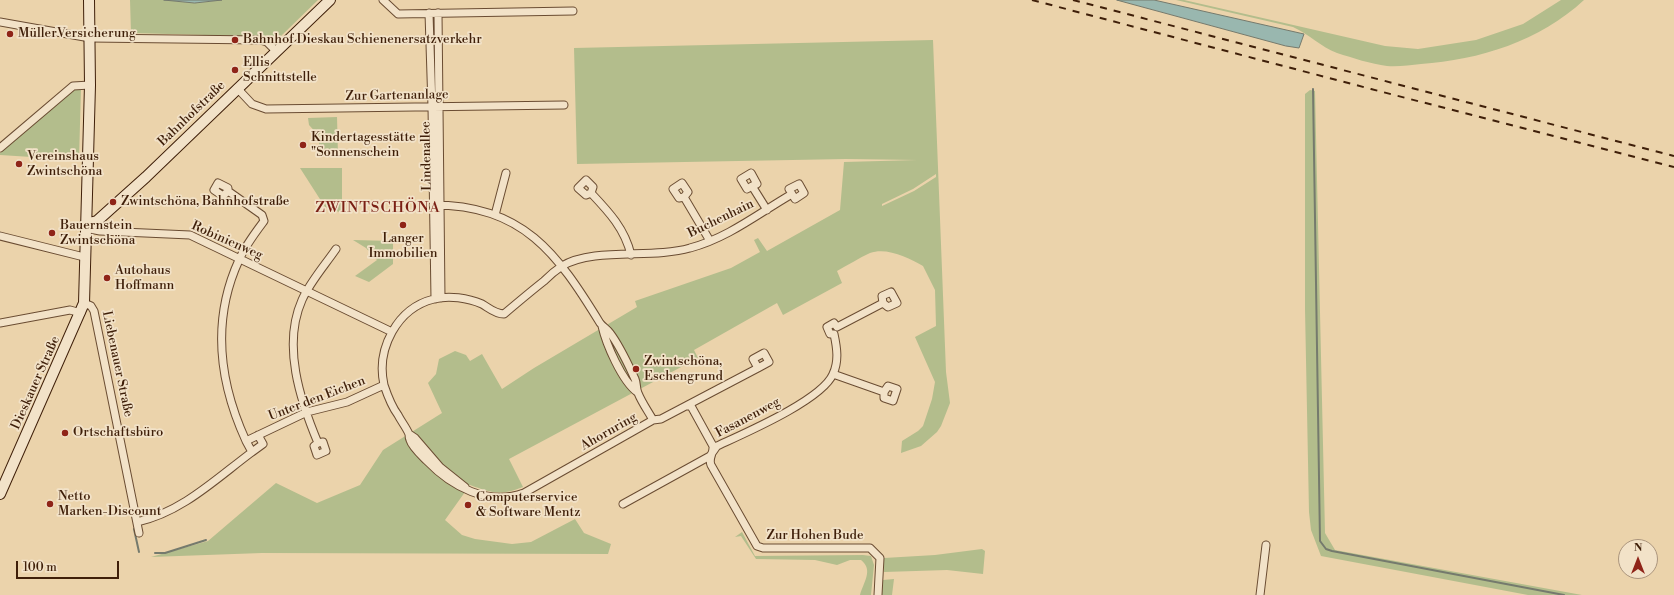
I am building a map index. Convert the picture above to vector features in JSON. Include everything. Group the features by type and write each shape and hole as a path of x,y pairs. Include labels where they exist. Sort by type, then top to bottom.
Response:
{"main road":[{"name":"Liebenauer Straße","path":"82,308 90,85 89,0"},
{"name":"Bahnhofstraße","path":"85,226 92,224 103,217 330,0"},
{"name":"Dieskauer Straße","path":"0,494 82,308"}],"street":[{"path":"383,0 398,14 573,11"},
{"name":"Lindenallee","path":"429,13 435,107"},
{"name":"Lindenallee","path":"438,13 435,107 438,298"},
{"path":"0,22 90,38 260,40 267,42 276,51"},
{"path":"0,148 73,86 90,85"},
{"name":"Zur Gartenanlage","path":"237,88 252,104 259,108 266,109 564,105"},
{"path":"495,215 506,173"},
{"path":"752,186 767,210"},
{"path":"228,191 256,210 264,220 239,259 228,293 222,333 224,378 229,398 246,441 252,452"},
{"path":"591,193 612,214 628,242 631,255"},
{"name":"Buchenhain","path":"562,266 580,259 598,256 676,252 710,241 767,210 792,194"},
{"path":"684,197 710,241"},
{"path":"436,205 460,206 495,215 512,223 533,236 549,251 562,266 602,326 611,334 636,380 637,392 653,420"},
{"name":"Robinienweg","path":"85,226 100,232 182,234 190,236 392,332"},
{"path":"0,236 84,257"},
{"path":"318,443 307,412 298,379 293,339 296,318 307,291 336,249"},
{"name":"Ahornring","path":"562,266 504,314 498,314 481,304 469,300 438,298 413,309 402,318 392,332 383,359 384,385 396,413 409,434 412,443 439,473 456,486 480,495 503,498 524,493 653,420 661,420 758,368"},
{"path":"838,327 883,303"},
{"name":"Liebenauer Straße","path":"82,308 91,306 94,311 139,533"},
{"path":"0,323 82,308"},
{"path":"834,323 838,327 838,332 830,334 827,327 834,323"},
{"name":"Fasanenweg","path":"623,504 712,454 717,446 810,399 825,387 833,374 837,359 834,334"},
{"path":"833,374 884,392"},
{"name":"Unter den Eichen","path":"246,441 307,412 347,402 384,385"},
{"path":"688,406 691,406 712,446 712,454"},
{"name":"Unter den Eichen","path":"137,522 167,511 197,493 263,444 258,435"},
{"name":"Zur Hohen Bude","path":"712,454 710,460 711,465 757,546 763,548 870,548 880,558 878,595"},
{"path":"1260,595 1266,545"}],"green space":[{"path":"130,0 164,0 195,3 222,0 318,0 280,37 131,33"},
{"path":"1176,0 1184,0 1385,46 1418,49 1476,40 1523,24 1561,0 1584,0 1548,27 1508,46 1486,53 1443,62 1404,66 1387,66 1362,61 1337,53 1293,27"},
{"path":"933,40 946,372 950,403 937,432 921,446 901,453 902,441 923,426 932,399 935,382 915,337 936,326 935,290 923,266 891,252 883,251 870,253 837,271 842,283 783,315 777,303 694,350 698,358 509,459 523,487 508,492 490,492 470,485 445,520 462,535 475,539 512,544 531,542 575,519 584,533 611,544 608,554 262,553 151,557 208,541 276,483 317,503 360,485 383,450 442,413 428,383 436,374 439,359 455,351 466,355 470,361 482,354 502,389 534,368 637,307 635,301 731,268 760,252 754,240 758,238 767,251 840,210 844,162 917,160 846,159 577,164 574,48","holes":["936,174 936,177 914,191 882,206 882,204 913,189"]},
{"path":"81,88 79,160 0,155 0,153 73,90"},
{"path":"1310,90 1315,91 1325,533 1335,550 1582,595 1528,595 1321,556 1311,530 1309,512 1305,309 1305,94"},
{"path":"337,117 338,155 319,156 319,136 309,125 308,118"},
{"path":"300,168 342,168 342,213 325,207"},
{"path":"353,240 393,241 393,264 369,282 355,276 377,260 366,248"},
{"path":"742,532 755,556 871,556 874,565 871,595 860,595 867,572 865,564 861,560 850,560 837,565 815,560 756,559 741,536 735,537"},
{"path":"982,549 985,551 983,574 947,570 884,572 884,558 935,555"},
{"path":"894,579 892,595 881,595 883,580"}],"water":[{"path":"164,0 222,0 195,3"},
{"path":"1117,0 1154,0 1304,34 1299,48 1286,46"}],"waterway":[{"path":"1313,89 1320,541 1326,549 1332,551 1564,595"},
{"path":"134,529 139,552"},
{"path":"155,553 165,553 206,540"}],"railway":[{"path":"1032,0 1674,167"},
{"path":"1073,0 1674,156"}],"place":[{"name":"MüllerVersicherung","path":"10,34"},
{"name":"Bahnhof Dieskau Schienenersatzverkehr","path":"235,40"},
{"name":"Ellis Schnittstelle","path":"235,70"},
{"name":"Kindertagesstätte \"Sonnenschein","path":"303,145"},
{"name":"Vereinshaus Zwintschöna","path":"19,164"},
{"name":"Zwintschöna, Bahnhofstraße","path":"113,202"},
{"name":"Langer Immobilien","path":"403,225"},
{"name":"Bauernstein Zwintschöna","path":"52,233"},
{"name":"Autohaus Hoffmann","path":"107,278"},
{"name":"Zwintschöna, Eschengrund","path":"636,369"},
{"name":"Ortschaftsbüro","path":"65,433"},
{"name":"Netto Marken-Discount","path":"50,504"},
{"name":"Computerservice & Software Mentz","path":"468,505"}],"district":[{"name":"ZWINTSCHÖNA","path":"378,208"}]}
